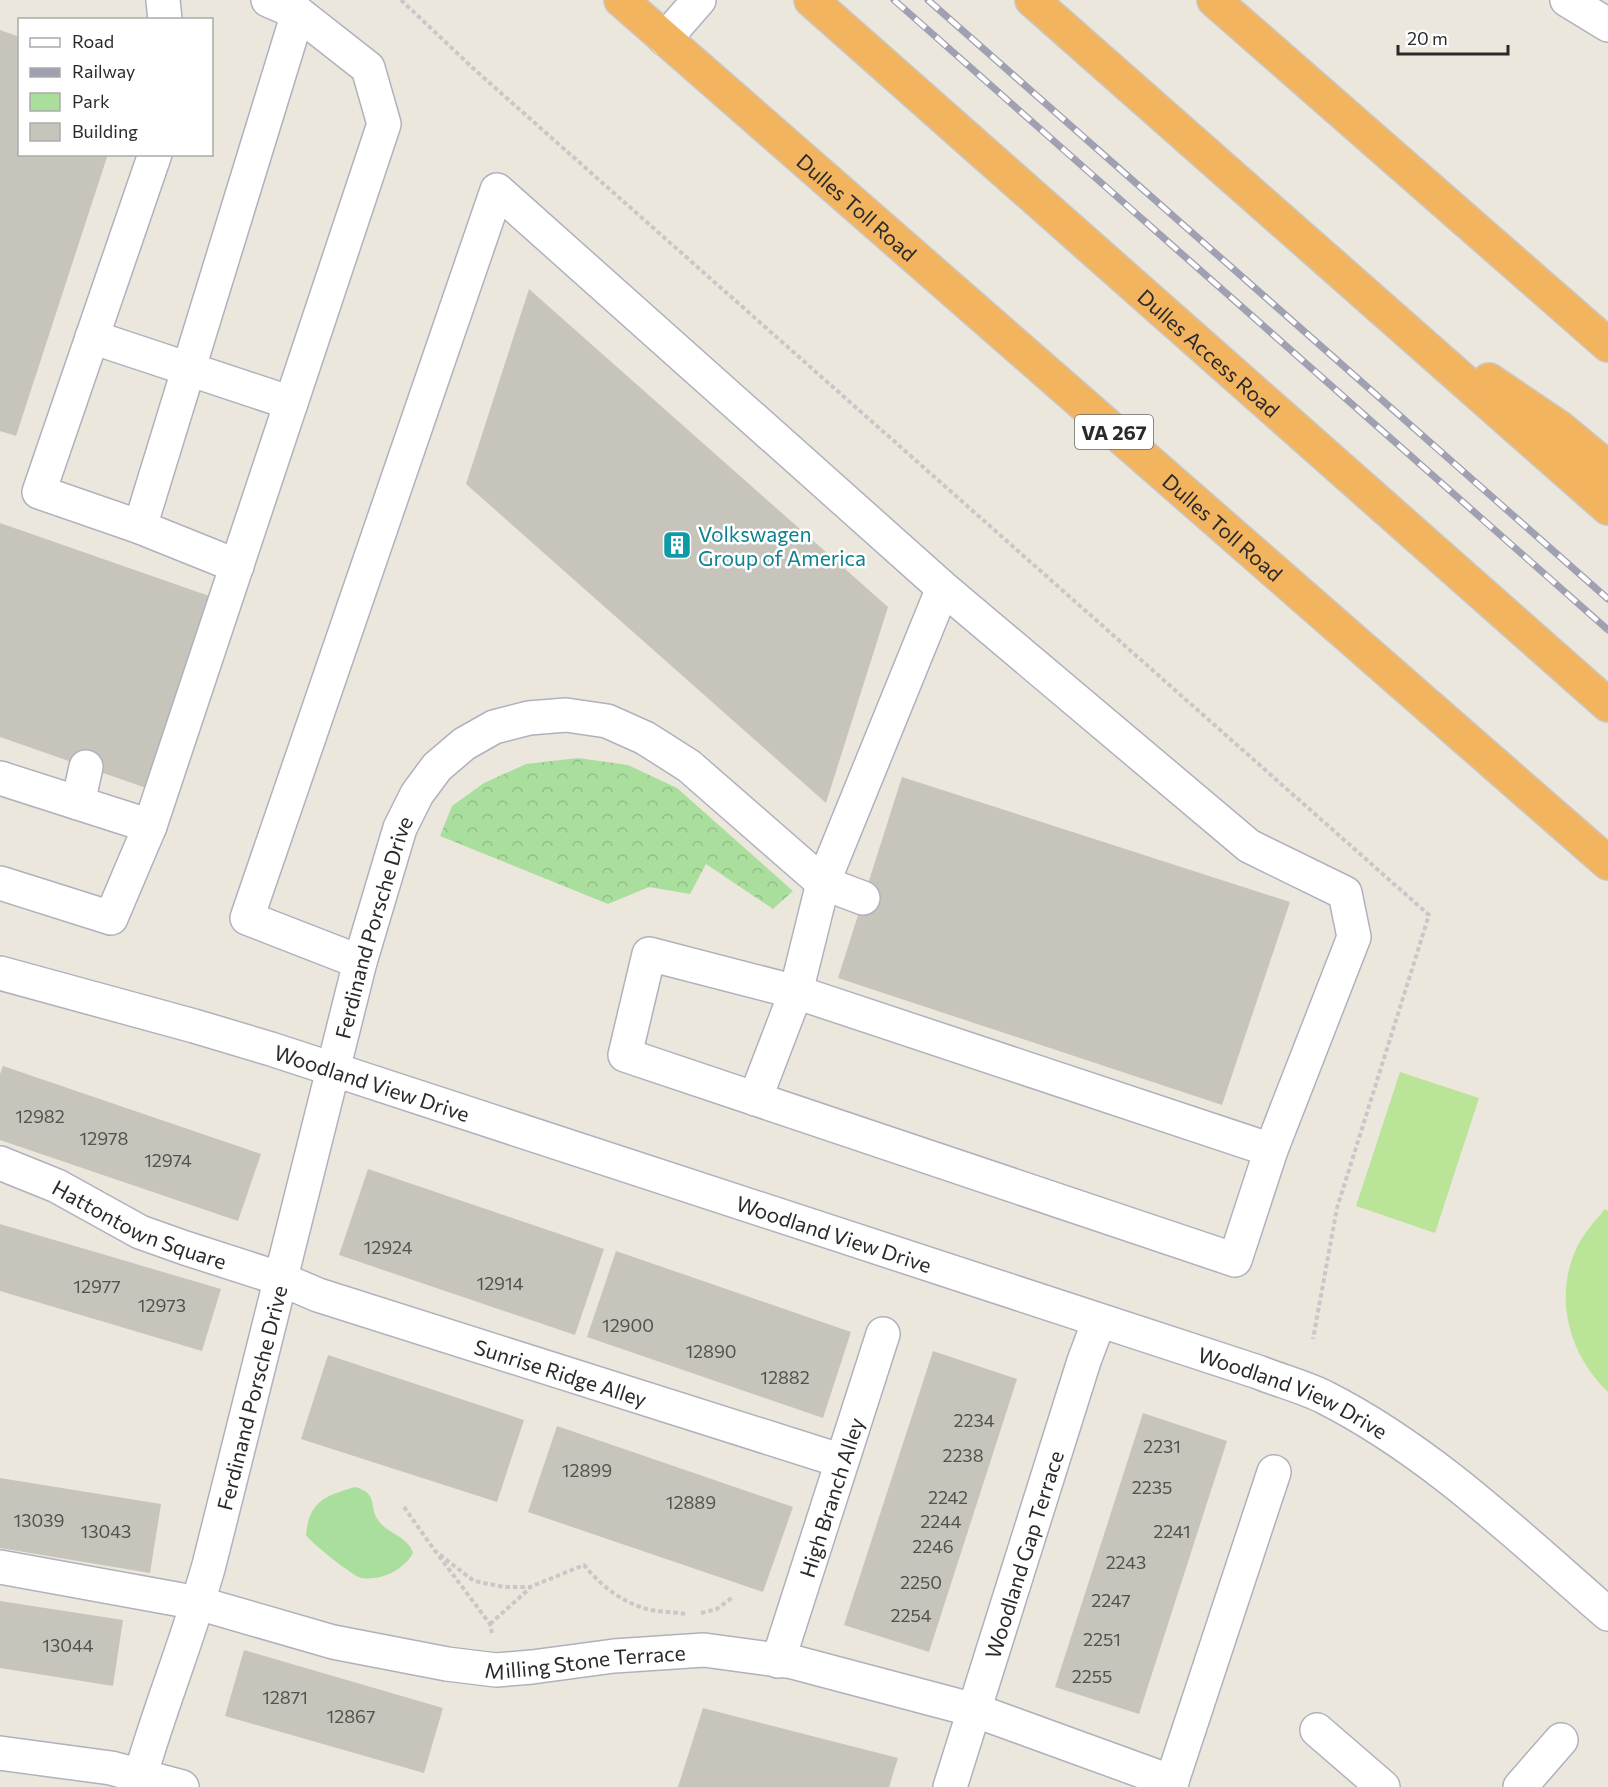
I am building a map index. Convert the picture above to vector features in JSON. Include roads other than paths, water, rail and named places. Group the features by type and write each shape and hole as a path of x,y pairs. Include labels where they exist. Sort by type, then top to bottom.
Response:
{"highway":[{"name":"Dulles Toll Road","path":"621,0 1608,862"},
{"name":"Dulles Access Road","path":"811,0 1608,705"},
{"path":"1032,0 1608,508"},
{"path":"1214,0 1608,345"},
{"path":"1371,299 1560,428 1608,468"}],"street":[{"path":"163,0 165,18"},
{"path":"0,883 111,918 150,826 384,124 368,68 298,13 268,0"},
{"path":"665,39 699,0"},
{"path":"1567,0 1608,25"},
{"path":"140,527 298,13"},
{"path":"154,156 39,492 140,527 237,566"},
{"path":"360,962 247,918 497,190 943,588 1249,846 1345,893 1354,937 1271,1150 1235,1260 625,1055 649,954 796,992 1271,1150"},
{"path":"92,337 291,404"},
{"path":"755,1099 796,992 823,883 943,588"},
{"name":"Ferdinand Porsche Drive","path":"139,1782 198,1603 360,962 400,828 417,794 437,767 464,744 494,727 529,718 566,715 607,721 645,738 689,766 823,883"},
{"path":"78,803 86,767"},
{"path":"0,778 150,826"},
{"path":"823,883 863,898"},
{"name":"Woodland View Drive","path":"0,973 271,1049 1258,1372 1325,1398 1389,1435 1446,1474 1608,1614"},
{"name":"Hattontown Square","path":"0,1163 57,1186 140,1232 281,1279"},
{"name":"Sunrise Ridge Alley","path":"281,1279 318,1295 842,1461"},
{"name":"Woodland Gap Terrace","path":"950,1787 1084,1361 1099,1321"},
{"name":"High Branch Alley","path":"778,1661 883,1334"},
{"path":"1171,1784 1274,1472"},
{"path":"0,1567 198,1603"},
{"name":"Milling Stone Terrace","path":"198,1603 333,1641 447,1664 496,1670 614,1656 704,1650 793,1662 974,1710 1171,1784"},
{"path":"1317,1730 1383,1787"},
{"path":"1520,1787 1561,1740"},
{"path":"0,1753 111,1768 139,1782 182,1787"}],"railway":[{"path":"894,0 1608,630"},
{"path":"928,0 1608,599"}],"place":[{"name":"Volkswagen Group of America","path":"677,545"}]}
